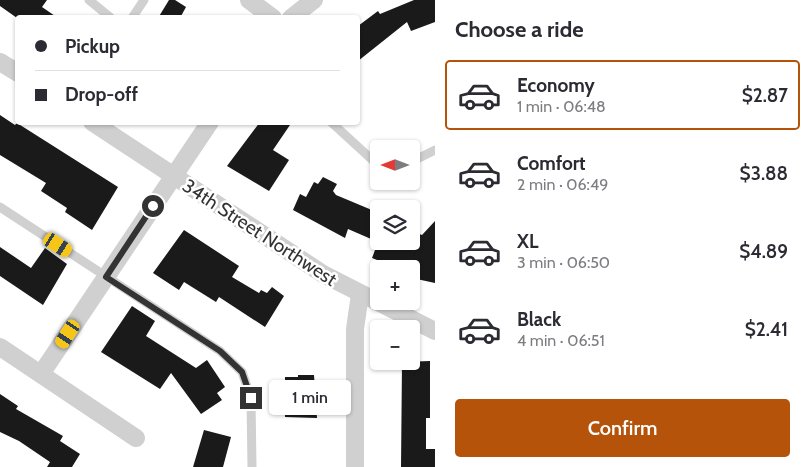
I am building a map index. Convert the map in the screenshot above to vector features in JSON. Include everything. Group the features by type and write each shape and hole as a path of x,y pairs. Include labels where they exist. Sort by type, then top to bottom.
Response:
{"street":[{"path":"249,0 269,15"},
{"path":"295,15 314,0"},
{"path":"0,62 15,71"},
{"name":"34th Street Northwest","path":"96,125 303,262 360,294 435,331"},
{"path":"41,374 208,125"},
{"path":"355,467 355,329 360,294"},
{"path":"0,348 136,438"}],"lane":[{"path":"89,0 107,15"},
{"path":"134,15 144,0"},
{"path":"334,125 370,158"},
{"path":"420,158 435,150"},
{"path":"0,207 220,351 242,372 251,398 252,467"}],"building":[{"path":"0,0 47,0 42,7 54,15 15,15 15,17 0,6"},
{"path":"169,0 175,0 186,7 182,15 160,15"},
{"path":"414,0 435,0 435,22 411,31 407,22 360,59 360,24 378,11 380,14"},
{"path":"0,115 15,125 20,125 118,187 92,230 65,212 67,208 41,191 46,183 0,155"},
{"path":"258,125 290,125 273,150 289,160 269,191 227,166"},
{"path":"323,177 337,184 333,191 336,195 370,209 370,239 348,229 345,238 293,210 300,194 306,197 314,182 318,184"},
{"path":"435,221 435,283 420,280 420,260 377,260 372,258 375,250 420,250 420,234 422,235"},
{"path":"184,230 239,266 232,277 259,293 261,290 267,293 272,287 284,296 265,327 219,297 216,302 184,282 179,290 153,273"},
{"path":"0,247 31,268 45,248 67,264 43,305 0,276"},
{"path":"132,306 155,321 146,336 196,368 207,360 225,387 217,393 222,400 201,414 171,373 160,389 101,352"},
{"path":"420,361 430,361 430,418 426,418 426,449 435,449 435,467 401,467 402,370 420,370"},
{"path":"298,375 314,375 317,418 285,417 285,377 298,377"},
{"path":"0,394 18,406 16,409 63,436 60,441 80,454 72,467 47,467 50,462 19,441 0,432"},
{"path":"204,430 231,437 223,467 193,467"}],"route":[{"path":"153,206 106,277 220,351 242,372 251,398"}]}
